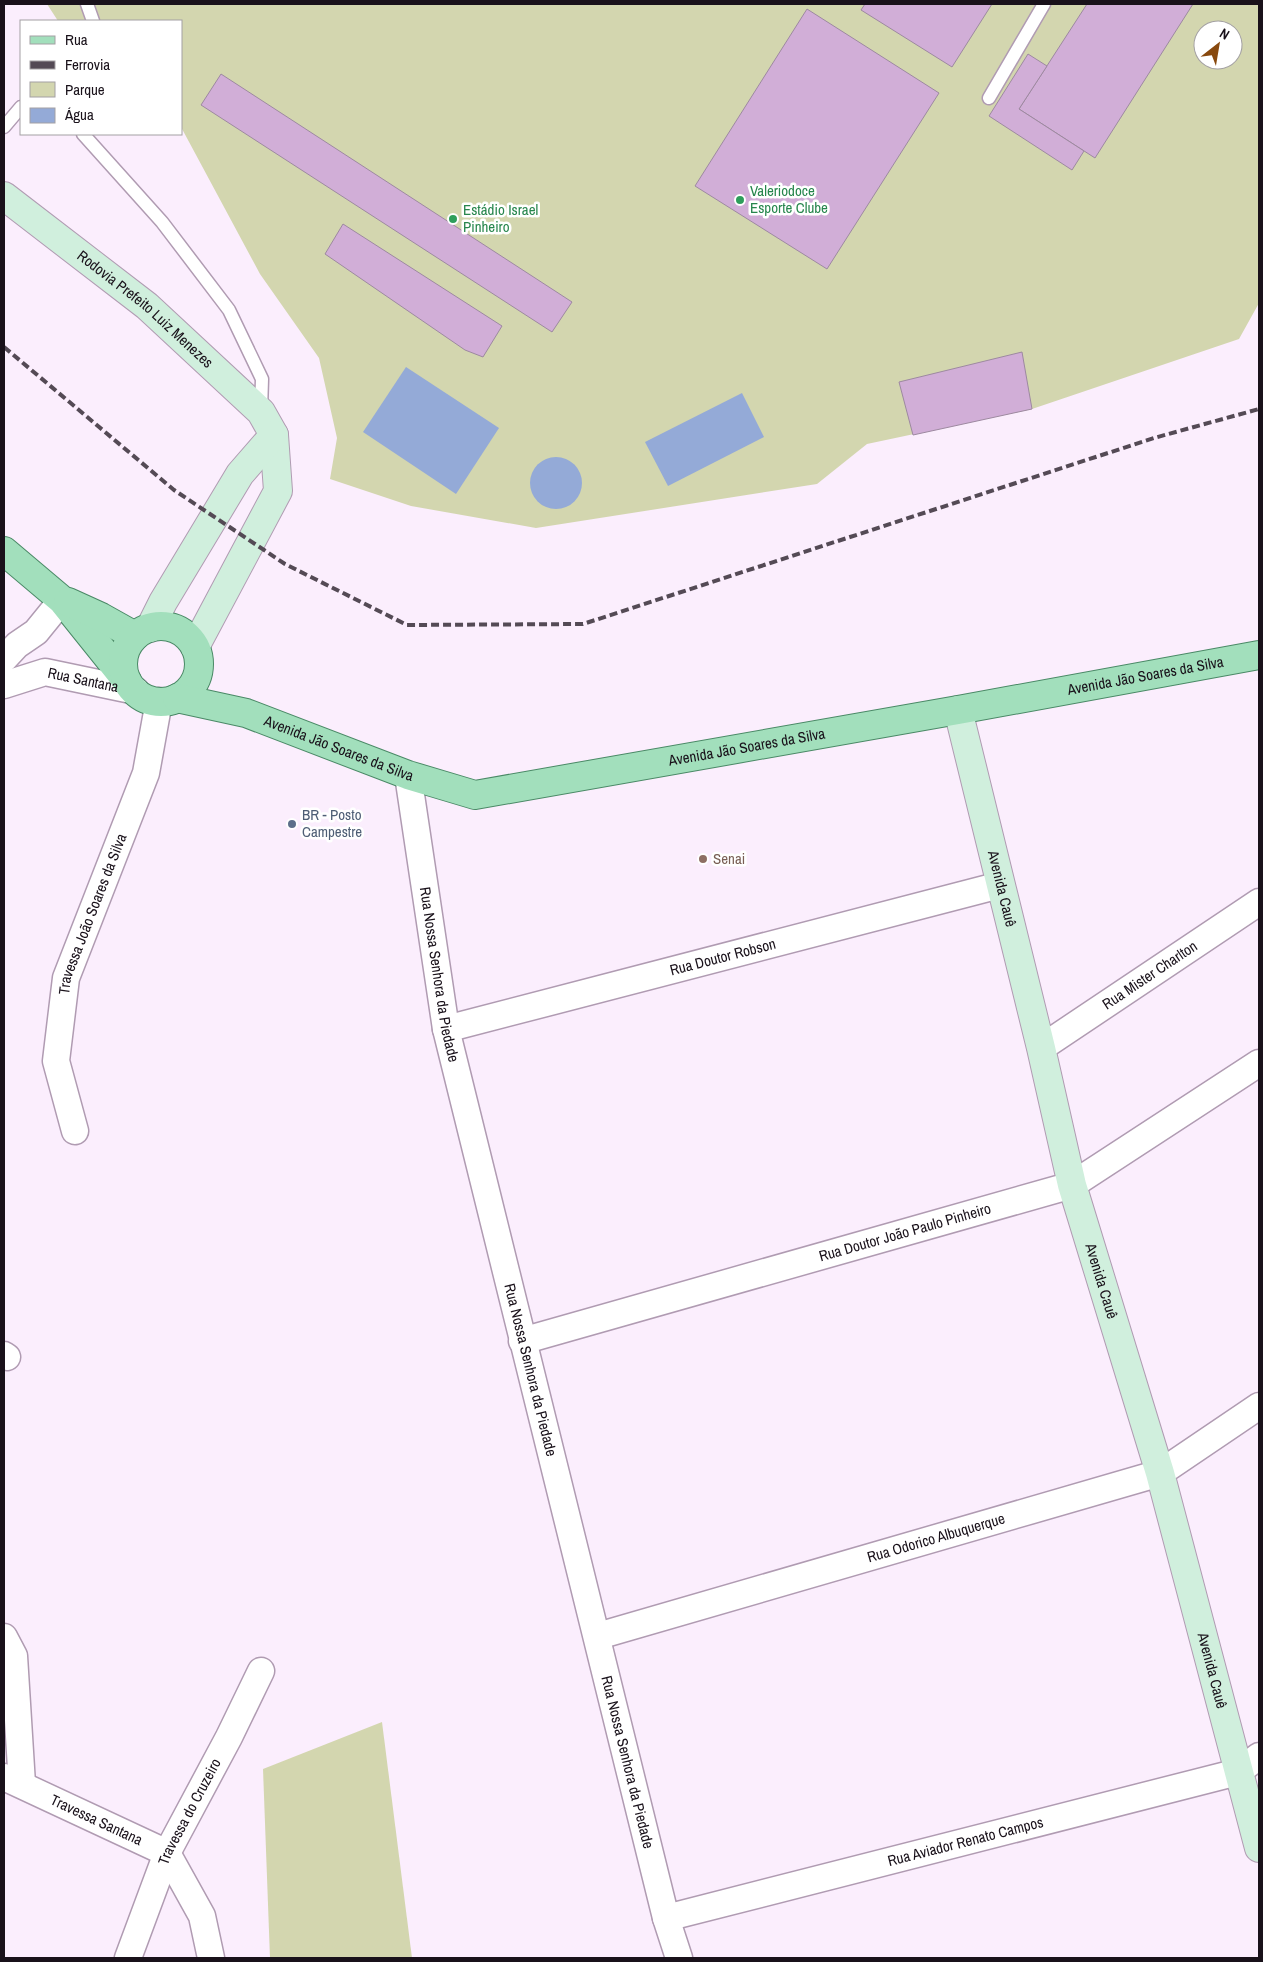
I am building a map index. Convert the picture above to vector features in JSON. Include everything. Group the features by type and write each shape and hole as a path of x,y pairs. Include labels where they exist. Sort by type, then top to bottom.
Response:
{"main road":[{"name":"Rodovia Prefeito Luiz Menezes","path":"4,196 147,306 268,424"},
{"path":"246,713 150,693 124,672 124,657 126,648 143,632 163,602 268,424"},
{"path":"150,693 190,688 197,658 278,491 268,424"},
{"path":"4,551 62,600 150,693"},
{"path":"62,600 143,632 163,626 176,629 187,636 197,658 246,713"},
{"name":"Avenida Jão Soares da Silva","path":"246,713 408,775 475,795 1259,655"},
{"name":"Avenida Cauê","path":"958,710 1000,886 1042,1048 1072,1186 1249,1764 1259,1848"}],"street":[{"path":"4,659 17,645 36,632 62,600"},
{"name":"Rua Santana","path":"4,685 44,672 150,693"},
{"name":"Travessa João Soares da Silva","path":"75,1131 56,1061 66,978 146,773 150,693"},
{"name":"Rua Nossa Senhora da Piedade","path":"408,775 446,1029 522,1340 598,1636 666,1918 679,1958"},
{"name":"Rua Doutor Robson","path":"446,1029 1000,886"},
{"name":"Rua Mister Charlton","path":"1042,1048 1259,902"},
{"name":"Rua Doutor João Paulo Pinheiro","path":"522,1340 1072,1186 1259,1063"},
{"name":"Rua Odorico Albuquerque","path":"598,1636 1160,1473 1259,1406"},
{"path":"4,1638 14,1656 13,1780"},
{"name":"Travessa do Cruzeiro","path":"128,1958 167,1853 229,1738 261,1671"},
{"name":"Rua Aviador Renato Campos","path":"666,1918 1249,1764"},
{"name":"Travessa Santana","path":"13,1780 167,1853"},
{"path":"167,1853 202,1916 211,1958"}],"lane":[{"path":"86,4 93,20"},
{"path":"989,98 1044,4"},
{"path":"4,127 20,108"},
{"path":"84,135 162,222 229,310 262,379 268,424"}],"green space":[{"name":"Valeriodoce Esporte Clube","path":"47,4 1259,4 1259,303 1239,339 1032,409 867,444 817,484 536,528 411,506 330,479 337,438 319,358 260,274 182,129 182,20 57,20"},
{"path":"382,1722 412,1958 270,1958 263,1769"}],"water":[{"path":"406,367 499,428 456,494 363,432"},
{"path":"742,393 764,437 668,486 645,442"},
{"path":"556,457 566,459 574,465 580,473 582,483 580,493 574,501 566,507 556,509 546,507 538,501 532,493 530,483 532,473 538,465 546,459"}],"building":[{"path":"865,4 992,4 952,67 861,10"},
{"path":"1087,4 1193,4 1095,158 1019,109"},
{"path":"807,9 939,93 827,269 695,186"},
{"path":"1028,54 1047,66 1019,109 1084,151 1072,170 989,116"},
{"path":"221,74 572,302 552,332 201,105"},
{"path":"343,224 502,326 483,357 465,350 325,254"},
{"path":"1022,352 1032,409 913,435 899,382"}],"railway":[{"path":"4,347 174,490 285,564 407,625 583,624 1154,438 1259,409"}],"place":[{"name":"Valeriodoce Esporte Clube","path":"740,200"},
{"name":"Estádio Israel Pinheiro","path":"453,219"},
{"name":"BR - Posto Campestre","path":"292,824"},
{"name":"Senai","path":"703,859"}]}
